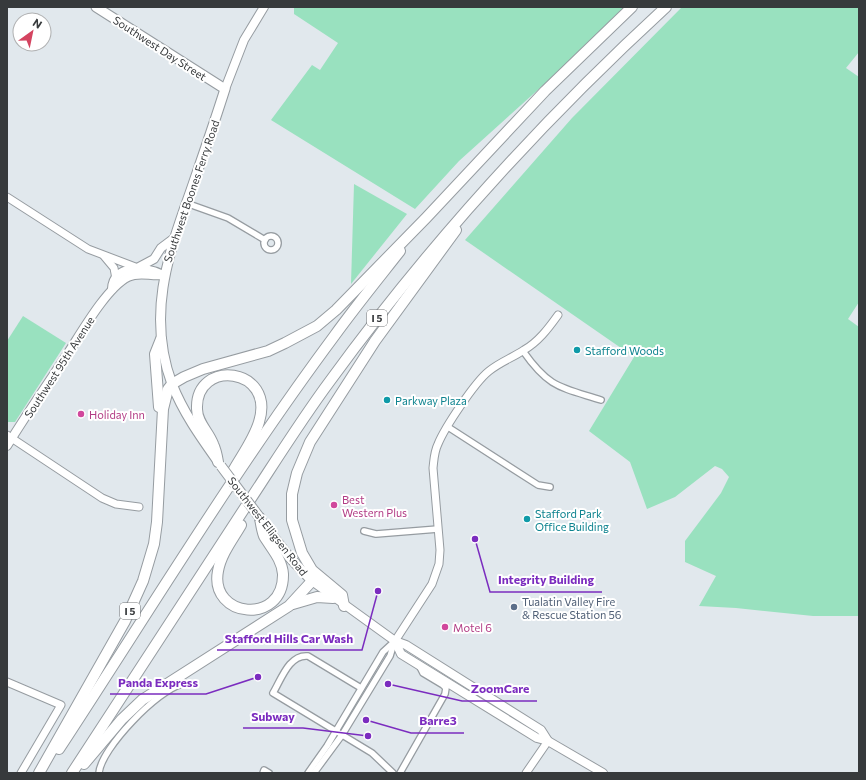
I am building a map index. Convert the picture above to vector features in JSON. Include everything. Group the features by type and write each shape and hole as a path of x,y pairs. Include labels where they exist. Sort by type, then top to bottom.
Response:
{"highway":[{"name":"I 5","path":"39,773 125,622 143,581 154,544 157,522 161,428 166,395 172,384 203,369 268,351 317,326 336,310 426,218 536,101 632,7"},
{"name":"I 5","path":"72,773 316,401 386,307 450,228 563,106 666,7"},
{"name":"I 5","path":"344,606 342,595 312,570 302,553 294,527 291,505 297,473 310,442 375,341 486,190"},
{"name":"I 5","path":"43,773 212,511 335,334 426,218"},
{"name":"I 5","path":"161,339 155,354 161,428"},
{"name":"I 5","path":"212,511 257,428 260,415 262,402 258,392 246,379 235,375 223,375 211,380 201,392 197,403 198,416 213,443 220,464"},
{"name":"I 5","path":"260,518 264,536 280,563 282,570 282,583 279,593 271,603 253,610 244,610 235,606 224,596 219,587 218,572 226,550 262,490 280,455"},
{"path":"289,606 312,582"},
{"path":"77,773 122,718 142,700 289,606 317,597 332,598"}],"main road":[{"name":"Southwest Day Street","path":"96,7 225,89"},
{"name":"Southwest Boones Ferry Road","path":"172,384 164,358 161,339 160,316 164,275 173,239 225,89 244,40 264,7"},
{"path":"133,271 154,259 162,248 173,239"},
{"path":"116,279 122,273 146,268 164,275"},
{"name":"Southwest 95th Avenue","path":"8,440 92,316 112,289 133,271"},
{"name":"Southwest 95th Avenue","path":"112,289 112,285 116,279"},
{"name":"Southwest Elligsen Road","path":"172,384 188,418 220,464 290,558 312,582 332,598 395,641 406,645 540,730 548,741"},
{"name":"Southwest Elligsen Road","path":"395,641 401,654 537,738 548,741 603,773"}],"street":[{"path":"7,197 81,244 104,256 128,263 133,271"},
{"path":"186,203 228,218 265,240"},
{"path":"104,256 114,268 116,279"},
{"path":"308,773 336,732 383,652 395,641 432,584 437,571 440,550 433,468 434,455 438,443 471,391 484,376 502,362 523,351 541,336 558,315"},
{"path":"523,351 536,370 548,380 562,388 601,400"},
{"path":"448,427 538,485 550,487"},
{"path":"8,440 102,498 116,504 139,507"},
{"path":"364,531 376,534 438,529"},
{"path":"314,773 342,735 390,656 395,641"},
{"path":"361,688 308,656 301,656 293,660 273,693 376,757 393,773"},
{"path":"400,773 445,694 446,688 424,673 419,665"},
{"path":"7,682 61,705 21,773"},
{"path":"100,773 104,758 116,739 145,710 168,691 182,684"},
{"path":"526,773 548,741"}],"green space":[{"path":"294,7 630,7 459,161 415,209 271,120 312,65 320,70 338,43 294,14"},
{"path":"682,7 859,7 859,52 846,68 859,77 859,302 848,319 859,327 859,616 813,616 736,608 699,606 716,576 685,562 685,541 721,493 729,477 722,469 715,466 675,497 647,509 630,462 589,431 634,357 465,240 572,118"},
{"path":"354,184 407,214 351,284"},
{"path":"23,316 66,343 15,422 7,422 7,341"}],"place":[{"name":"Stafford Woods","path":"577,350"},
{"name":"Parkway Plaza","path":"387,400"},
{"name":"Holiday Inn","path":"81,414"},
{"name":"Best Western Plus","path":"334,505"},
{"name":"Stafford Park Office Building","path":"527,519"},
{"name":"Integrity Building","path":"475,539"},
{"name":"Stafford Hills Car Wash","path":"378,591"},
{"name":"Tualatin Valley Fire & Rescue Station 56","path":"514,607"},
{"name":"Motel 6","path":"445,627"},
{"name":"Panda Express","path":"258,677"},
{"name":"ZoomCare","path":"388,684"},
{"name":"Barre3","path":"366,720"},
{"name":"Subway","path":"368,736"}]}
